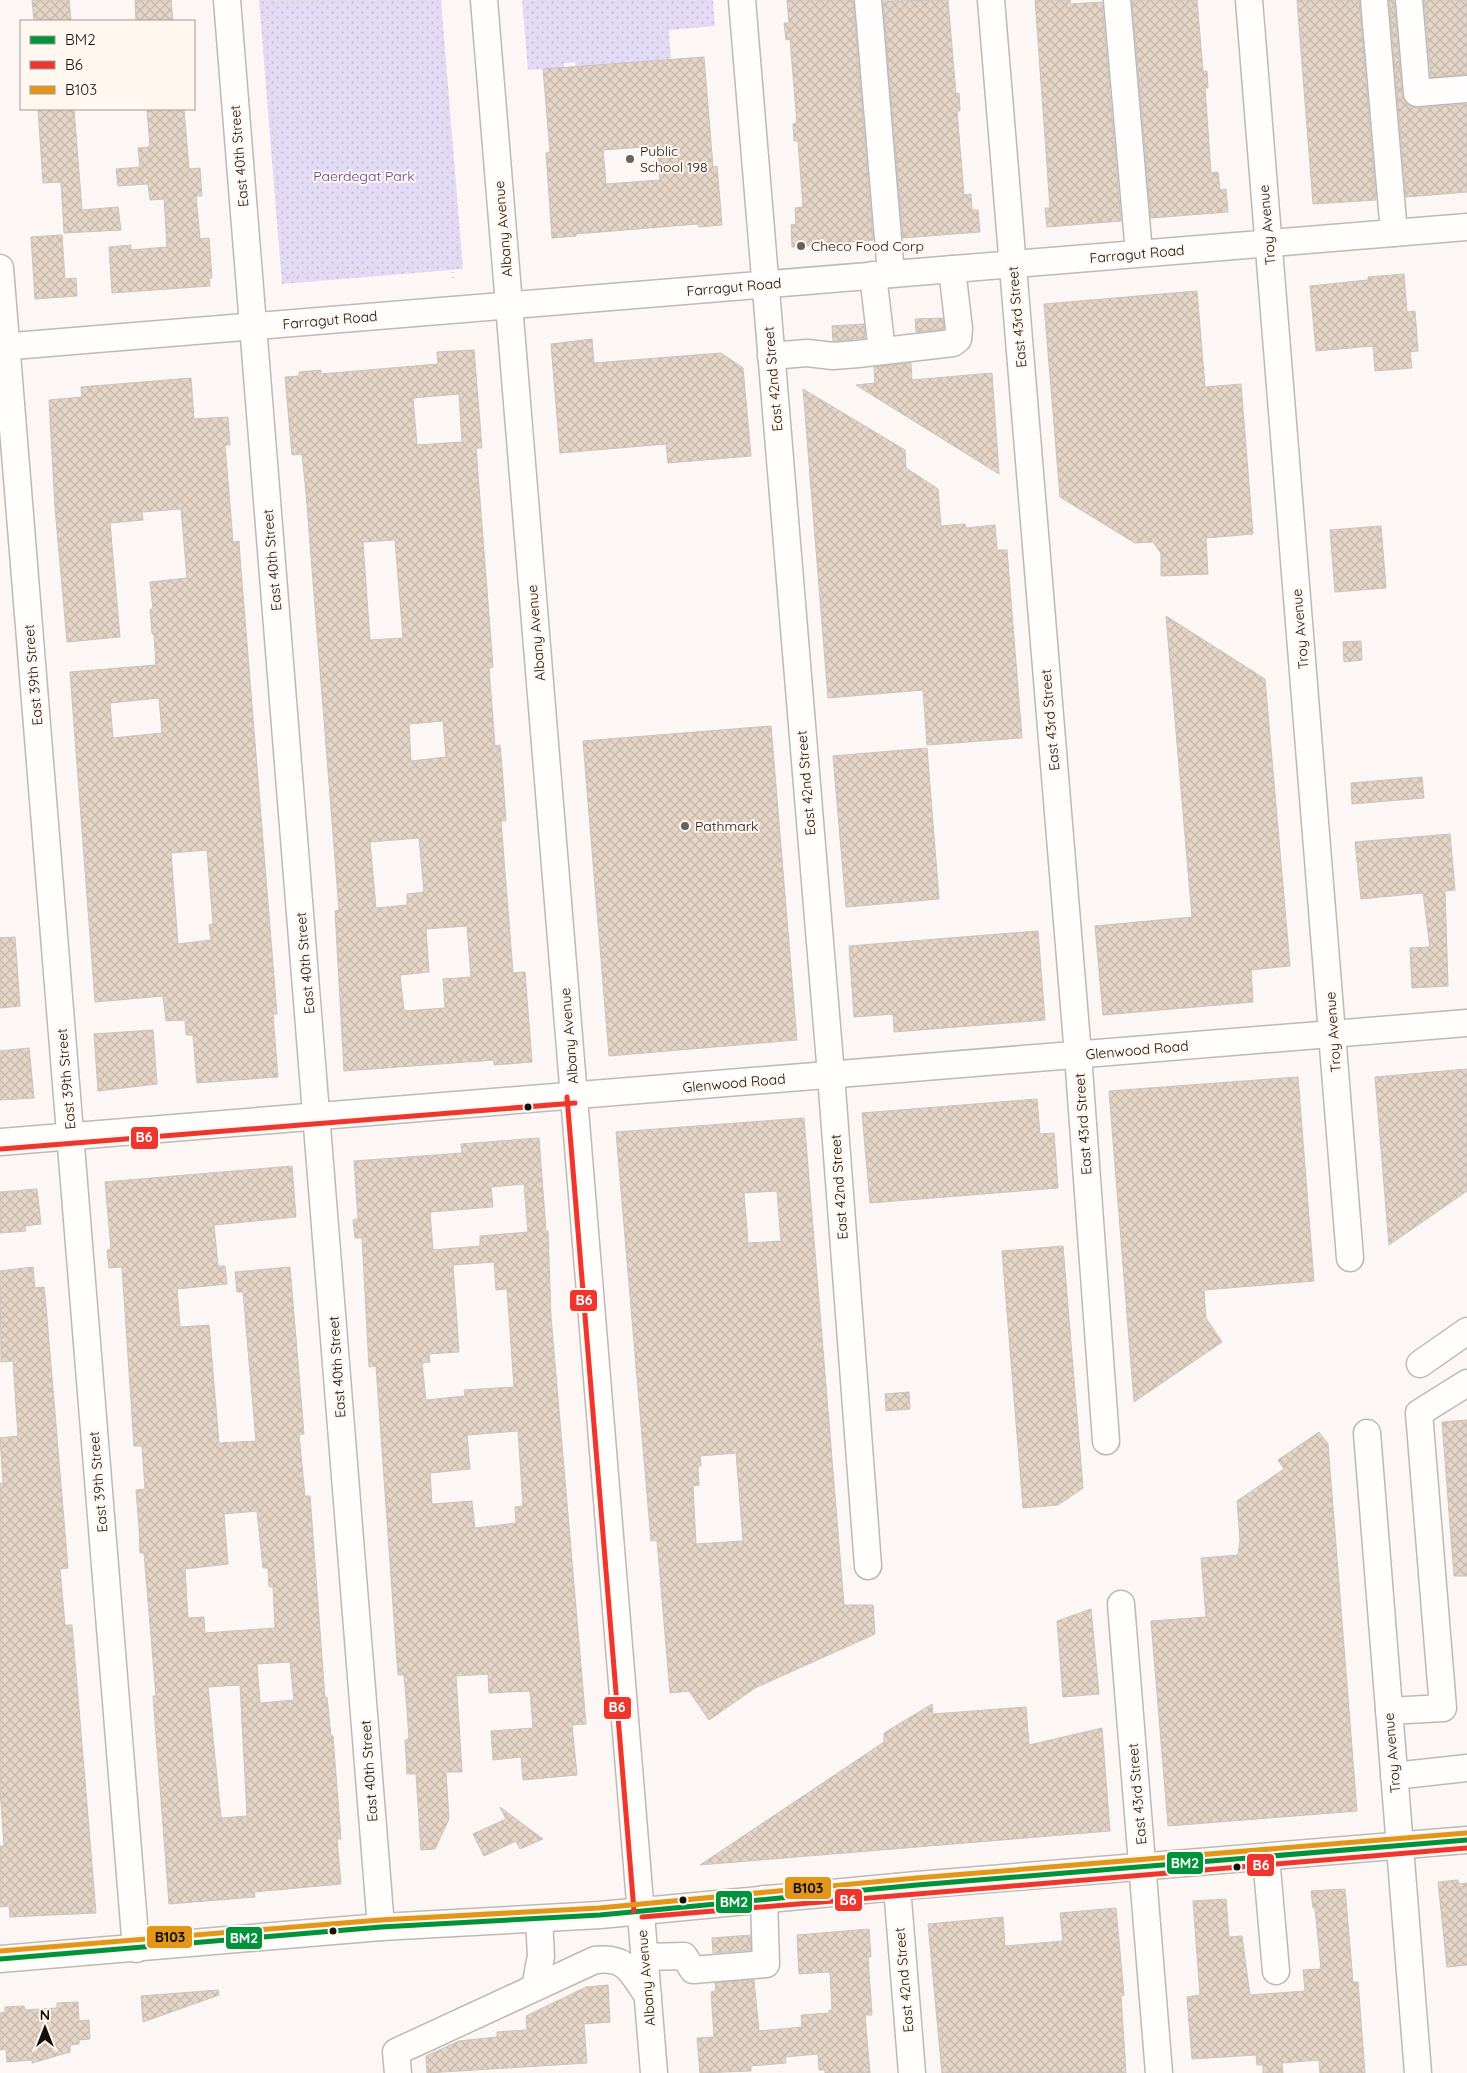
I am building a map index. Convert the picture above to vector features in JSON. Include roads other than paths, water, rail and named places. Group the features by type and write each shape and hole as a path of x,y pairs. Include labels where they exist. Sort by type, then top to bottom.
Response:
{"street":[{"name":"East 40th Street","path":"227,0 318,1116 381,1927"},
{"name":"Albany Avenue","path":"484,0 654,2073"},
{"name":"East 42nd Street","path":"742,0 831,1075 868,1566"},
{"path":"868,0 882,275 882,351"},
{"name":"East 43rd Street","path":"991,0 1078,1055 1106,1441"},
{"path":"1117,0 1139,253"},
{"name":"Troy Avenue","path":"1249,0 1350,1258"},
{"path":"1374,0 1394,233"},
{"path":"1409,0 1417,93 1467,89"},
{"name":"Farragut Road","path":"3,346 1467,227"},
{"name":"East 39th Street","path":"0,268 3,346 136,1949"},
{"path":"771,356 808,353 842,355 953,343 958,339 952,269"},
{"name":"Glenwood Road","path":"0,1142 1467,1023"},
{"path":"1420,1364 1467,1331"},
{"path":"1388,1711 1443,1708 1419,1413 1467,1383"},
{"name":"Troy Avenue","path":"1367,1433 1418,2073"},
{"name":"East 43rd Street","path":"1121,1604 1159,2073"},
{"path":"1394,1776 1467,1768"},
{"path":"0,1959 381,1927 539,1919 897,1887 1467,1840"},
{"path":"1266,1857 1276,1971"},
{"name":"East 42nd Street","path":"897,1887 912,2073"},
{"path":"645,1957 684,1956 693,1970 766,1964 764,1899"},
{"path":"535,1988 541,1956 539,1919"},
{"path":"398,2073 396,2052 595,1960 610,1958 624,1964 648,1996"}],"place":[{"name":"Public School 198","path":"630,159"},
{"name":"Checo Food Corp","path":"801,246"},
{"name":"Pathmark","path":"685,826"}],"park label":[{"name":"Paerdegat Park","path":"364,176"}]}
